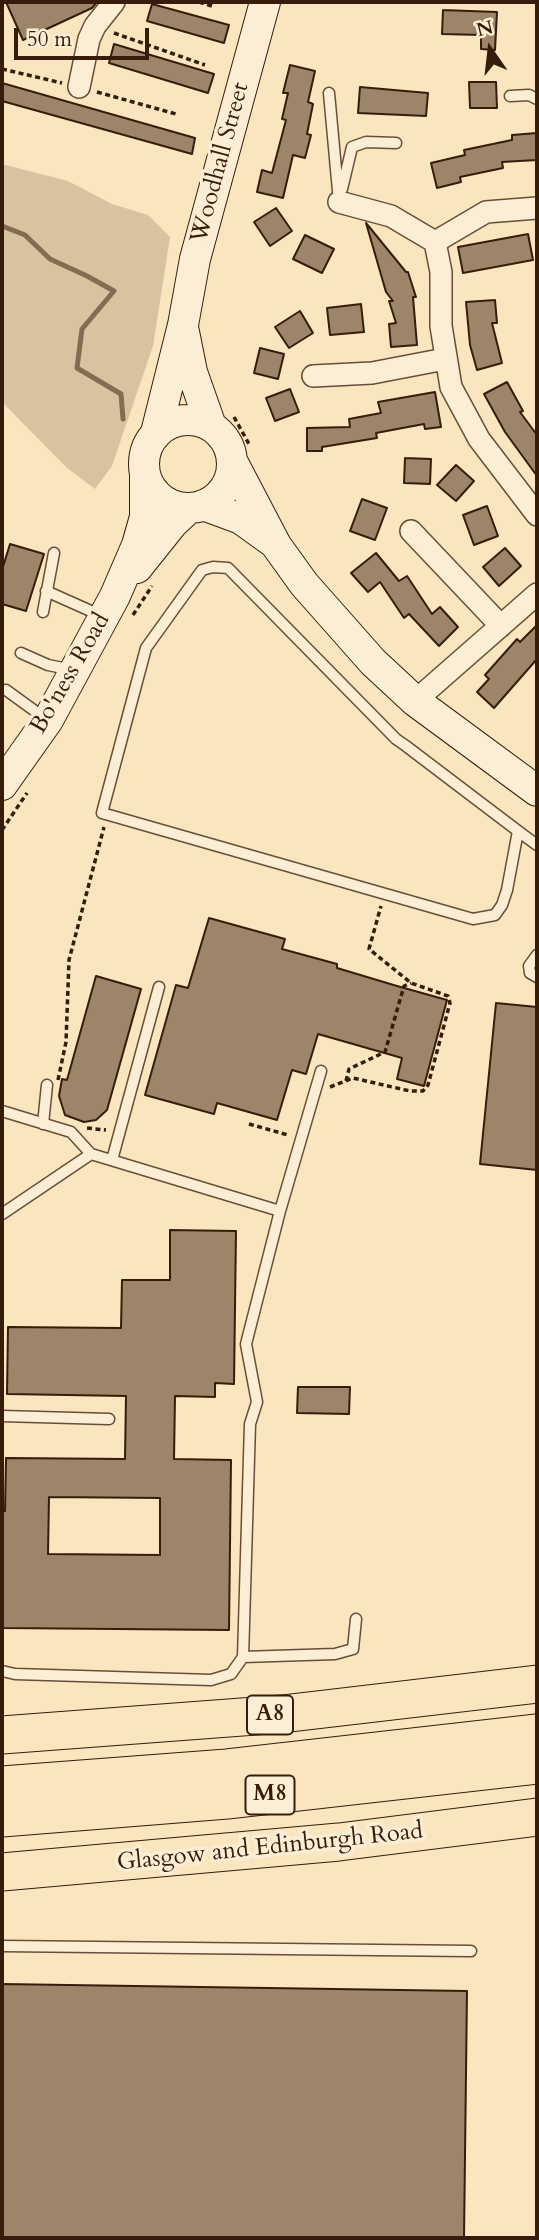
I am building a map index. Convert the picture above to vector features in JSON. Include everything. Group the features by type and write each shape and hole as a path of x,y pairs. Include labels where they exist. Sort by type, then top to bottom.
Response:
{"highway":[{"name":"A8","path":"2,1735 282,1714 537,1684"},
{"name":"M8","path":"2,1785 227,1768 537,1733"},
{"name":"M8","path":"2,1818 226,1800 537,1765"},
{"name":"Glasgow and Edinburgh Road","path":"2,1872 312,1845 537,1818"}],"main road":[{"name":"Woodhall Street","path":"156,433 183,325 195,260 265,2"},
{"name":"Woodhall Street","path":"183,325 192,372 222,421"},
{"path":"276,545 241,519 196,507 175,506 162,499 145,476 144,461 148,446 156,433 183,420 222,421 221,435 229,447 242,455 276,545 304,584 373,662 415,701 537,791"},
{"path":"196,507 215,498 225,488 242,455"},
{"name":"Bo'ness Road","path":"117,611 145,517 145,476"},
{"name":"Bo'ness Road","path":"2,785 48,720 76,670 117,611 166,531 196,507"}],"street":[{"path":"79,87 89,39 95,26 114,2"},
{"path":"339,202 391,216 435,242 441,272 441,326 451,387 478,439 537,514"},
{"path":"435,242 486,212 537,208"},
{"path":"313,376 372,373 445,359"},
{"path":"411,531 501,626"},
{"path":"415,701 537,594"}],"lane":[{"path":"328,93 339,202"},
{"path":"510,96 529,94 537,99"},
{"path":"339,202 352,147 366,142 396,143"},
{"path":"43,612 54,553"},
{"path":"518,831 502,905 495,915 473,919 102,813 146,648 202,570 213,567 228,568 396,739 537,845"},
{"path":"46,591 117,611"},
{"path":"21,653 48,665 76,670"},
{"path":"6,690 48,720"},
{"path":"537,955 529,966 530,973 537,977"},
{"path":"112,1160 159,987"},
{"path":"2,1671 15,1674 211,1680 231,1674 243,1657 250,1424 257,1402 246,1344 280,1212 321,1071"},
{"path":"43,1124 52,1084"},
{"path":"2,1111 71,1132 91,1154 280,1212"},
{"path":"2,1214 91,1154"},
{"path":"2,1416 109,1419"},
{"path":"243,1657 335,1654 353,1649 356,1619"},
{"path":"2,1946 471,1951"}],"path":[{"path":"199,2 215,7"},
{"path":"95,26 205,65"},
{"path":"222,421 246,435 242,455"},
{"path":"117,611 159,575"},
{"path":"2,830 34,783"},
{"path":"52,1084 66,1042 69,960 108,814"},
{"path":"327,1098 330,1087 353,1078 410,1091 423,1091 428,1085 450,1003 448,996 411,983 369,949 385,894"},
{"path":"346,1081 349,1069 385,1052 404,986 411,983"},
{"path":"81,1126 106,1131 109,1121"},
{"path":"249,1124 301,1139"}],"shaded area":[{"path":"2,164 68,181 112,204 148,215 170,237 153,346 112,466 95,489 67,468 2,402"}],"building":[{"path":"6,2 97,2 92,8 23,40"},
{"path":"152,4 229,25 224,43 147,21"},
{"path":"443,10 497,12 495,50 481,49 481,35 442,34"},
{"path":"114,44 214,74 208,93 109,63"},
{"path":"290,65 315,71 308,102 313,104 307,134 311,135 305,158 293,155 283,198 257,192 262,170 272,173 286,120 282,119 288,93 283,93"},
{"path":"469,82 496,82 497,108 470,108"},
{"path":"2,83 195,138 192,154 2,101"},
{"path":"360,87 428,93 426,116 358,113"},
{"path":"537,133 537,160 502,162 503,168 460,177 461,182 437,188 431,163 465,155 464,150 512,140 512,135"},
{"path":"276,208 292,231 270,246 254,222"},
{"path":"366,223 408,272 416,297 413,297 417,345 391,347 389,324 396,323 389,301 393,301 386,292"},
{"path":"528,234 533,260 463,273 458,247"},
{"path":"305,235 334,249 322,273 293,259"},
{"path":"495,300 497,323 492,323 502,363 477,370 470,345 466,302"},
{"path":"361,304 364,332 330,335 327,308"},
{"path":"300,311 313,333 289,348 275,327"},
{"path":"260,348 284,354 278,379 254,373"},
{"path":"507,382 523,411 520,412 537,435 537,476 505,432 484,394"},
{"path":"290,389 299,412 275,421 266,398"},
{"path":"435,392 441,427 425,429 424,424 376,433 377,438 322,447 322,451 307,451 307,428 350,427 349,419 381,413 378,402"},
{"path":"405,458 431,459 430,484 404,483"},
{"path":"456,465 474,481 456,501 437,485"},
{"path":"362,499 387,508 375,540 350,531"},
{"path":"487,506 498,536 474,545 463,515"},
{"path":"10,544 44,554 26,611 2,604 2,570"},
{"path":"505,548 521,566 499,586 483,567"},
{"path":"376,553 399,581 407,576 432,614 440,607 458,627 439,646 409,614 404,618 380,582 368,592 351,573"},
{"path":"537,625 537,659 494,708 477,692 489,679 485,675 517,639 520,642"},
{"path":"209,918 285,939 282,949 337,964 337,968 447,1000 424,1086 397,1079 402,1058 318,1034 306,1074 292,1070 277,1120 217,1103 214,1114 145,1095 176,985 188,988"},
{"path":"96,976 141,989 107,1110 96,1120 84,1122 65,1115 59,1096 62,1079 67,1080"},
{"path":"496,1003 537,1007 537,1170 480,1164"},
{"path":"170,1230 236,1231 234,1384 215,1383 215,1397 175,1396 174,1459 231,1460 229,1630 2,1628 2,1511 5,1511 6,1458 125,1459 126,1396 7,1394 8,1327 121,1328 122,1280 170,1280","holes":["49,1497 160,1498 160,1555 48,1554"]},
{"path":"298,1387 350,1387 349,1414 297,1413"},
{"path":"2,1984 467,1991 464,2238 2,2238"}],"waterway":[{"path":"2,226 25,235 50,259 114,291 82,329 77,368 121,394 123,419"}]}
